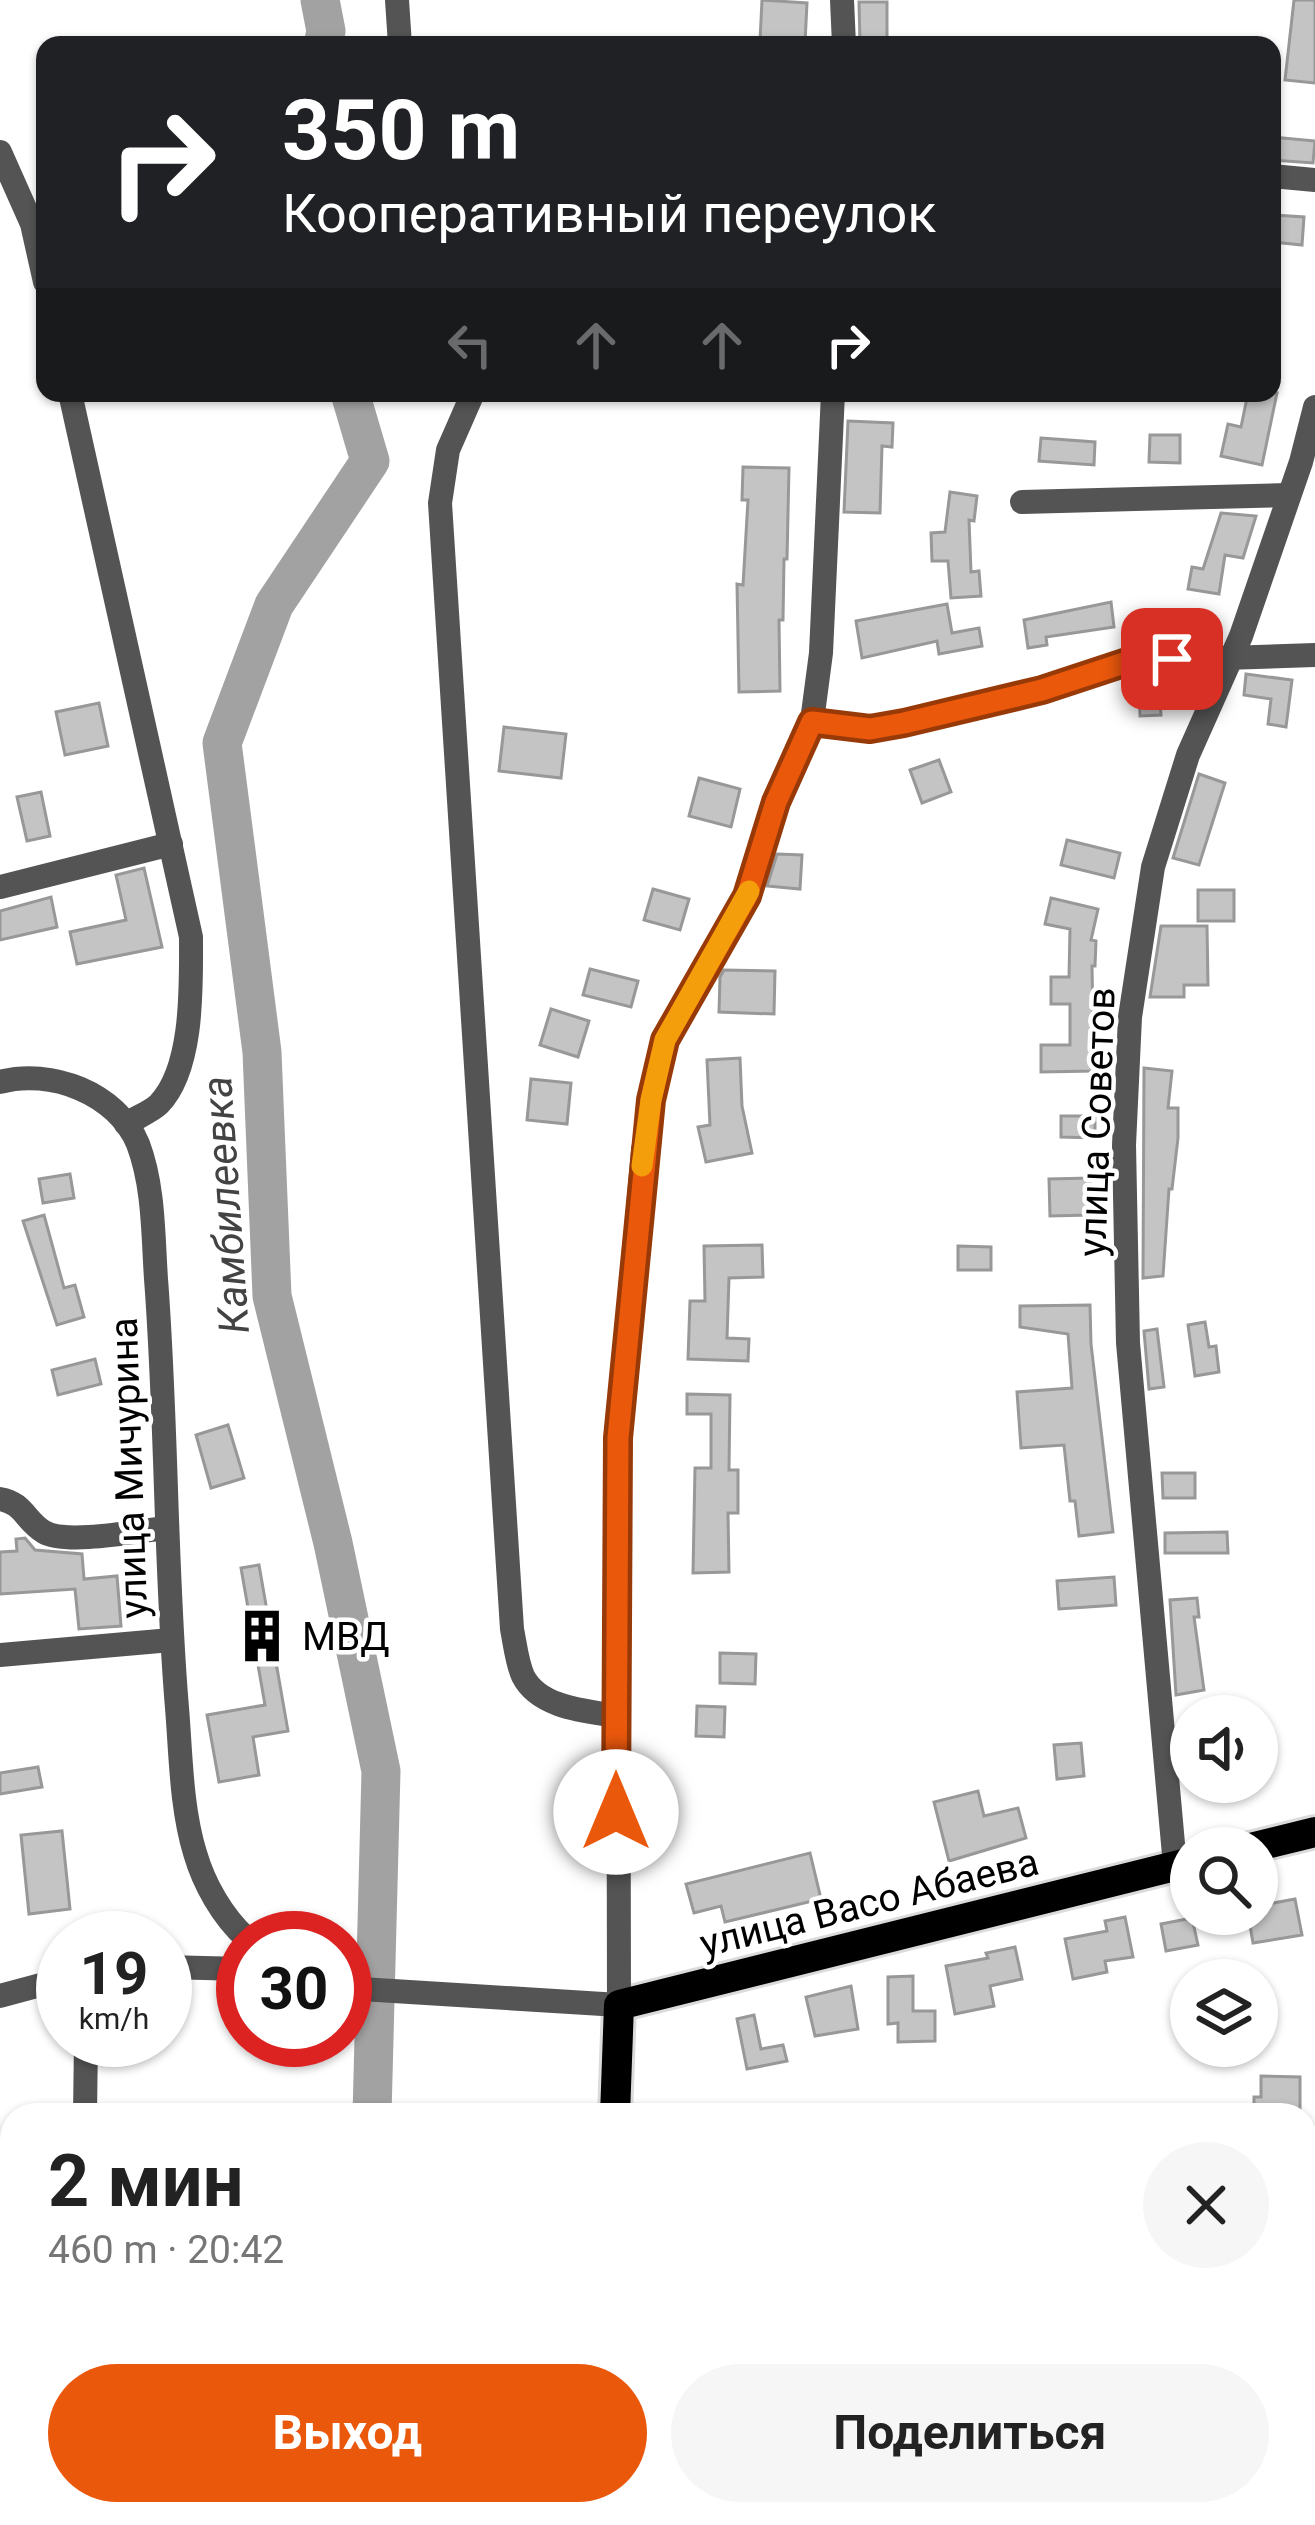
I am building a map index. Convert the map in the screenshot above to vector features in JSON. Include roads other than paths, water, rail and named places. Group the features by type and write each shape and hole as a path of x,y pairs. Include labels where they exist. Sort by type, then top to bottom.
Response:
{"main road":[{"path":"1278,1841 1315,1832"},
{"name":"улица Васо Абаева","path":"619,2005 1170,1867"},
{"path":"615,2103 619,2005"}],"street":[{"path":"397,0 399,36"},
{"path":"842,0 844,36"},
{"path":"0,152 36,242"},
{"path":"1281,177 1315,180"},
{"path":"0,1082 44,1077 87,1091 126,1124 159,1105 180,1065 190,997 191,937 72,402"},
{"path":"469,402 448,450 440,503 512,1629 524,1678 540,1695 568,1708 617,1716"},
{"path":"619,2005 618,1438 651,1100 665,1040 747,896 776,802 812,722 821,653 833,402"},
{"name":"улица Советов","path":"1179,1827 1128,1343 1124,1145 1130,1017 1154,867 1188,755 1232,658 1301,462 1315,407"},
{"path":"1022,502 1287,495"},
{"path":"812,722 870,729 1042,690 1130,661 1315,655"},
{"path":"0,886 172,844"},
{"name":"улица Мичурина","path":"126,1124 137,1142 148,1182 162,1352 171,1640 186,1808 195,1855 225,1911"},
{"path":"0,1499 15,1502 38,1527 56,1536 166,1528"},
{"path":"0,1654 171,1640"},
{"path":"0,1996 36,1986"},
{"name":"улица Васо Абаева","path":"372,1990 619,2005"},
{"path":"86,2067 86,2103"}],"waterway":[{"name":"Камбилеевка","path":"320,0 325,36"},
{"name":"Камбилеевка","path":"353,402 370,461 274,605 222,743 262,1052 272,1296 333,1543 381,1771 372,2103"}],"place":[{"name":"МВД","path":"262,1636"}]}
